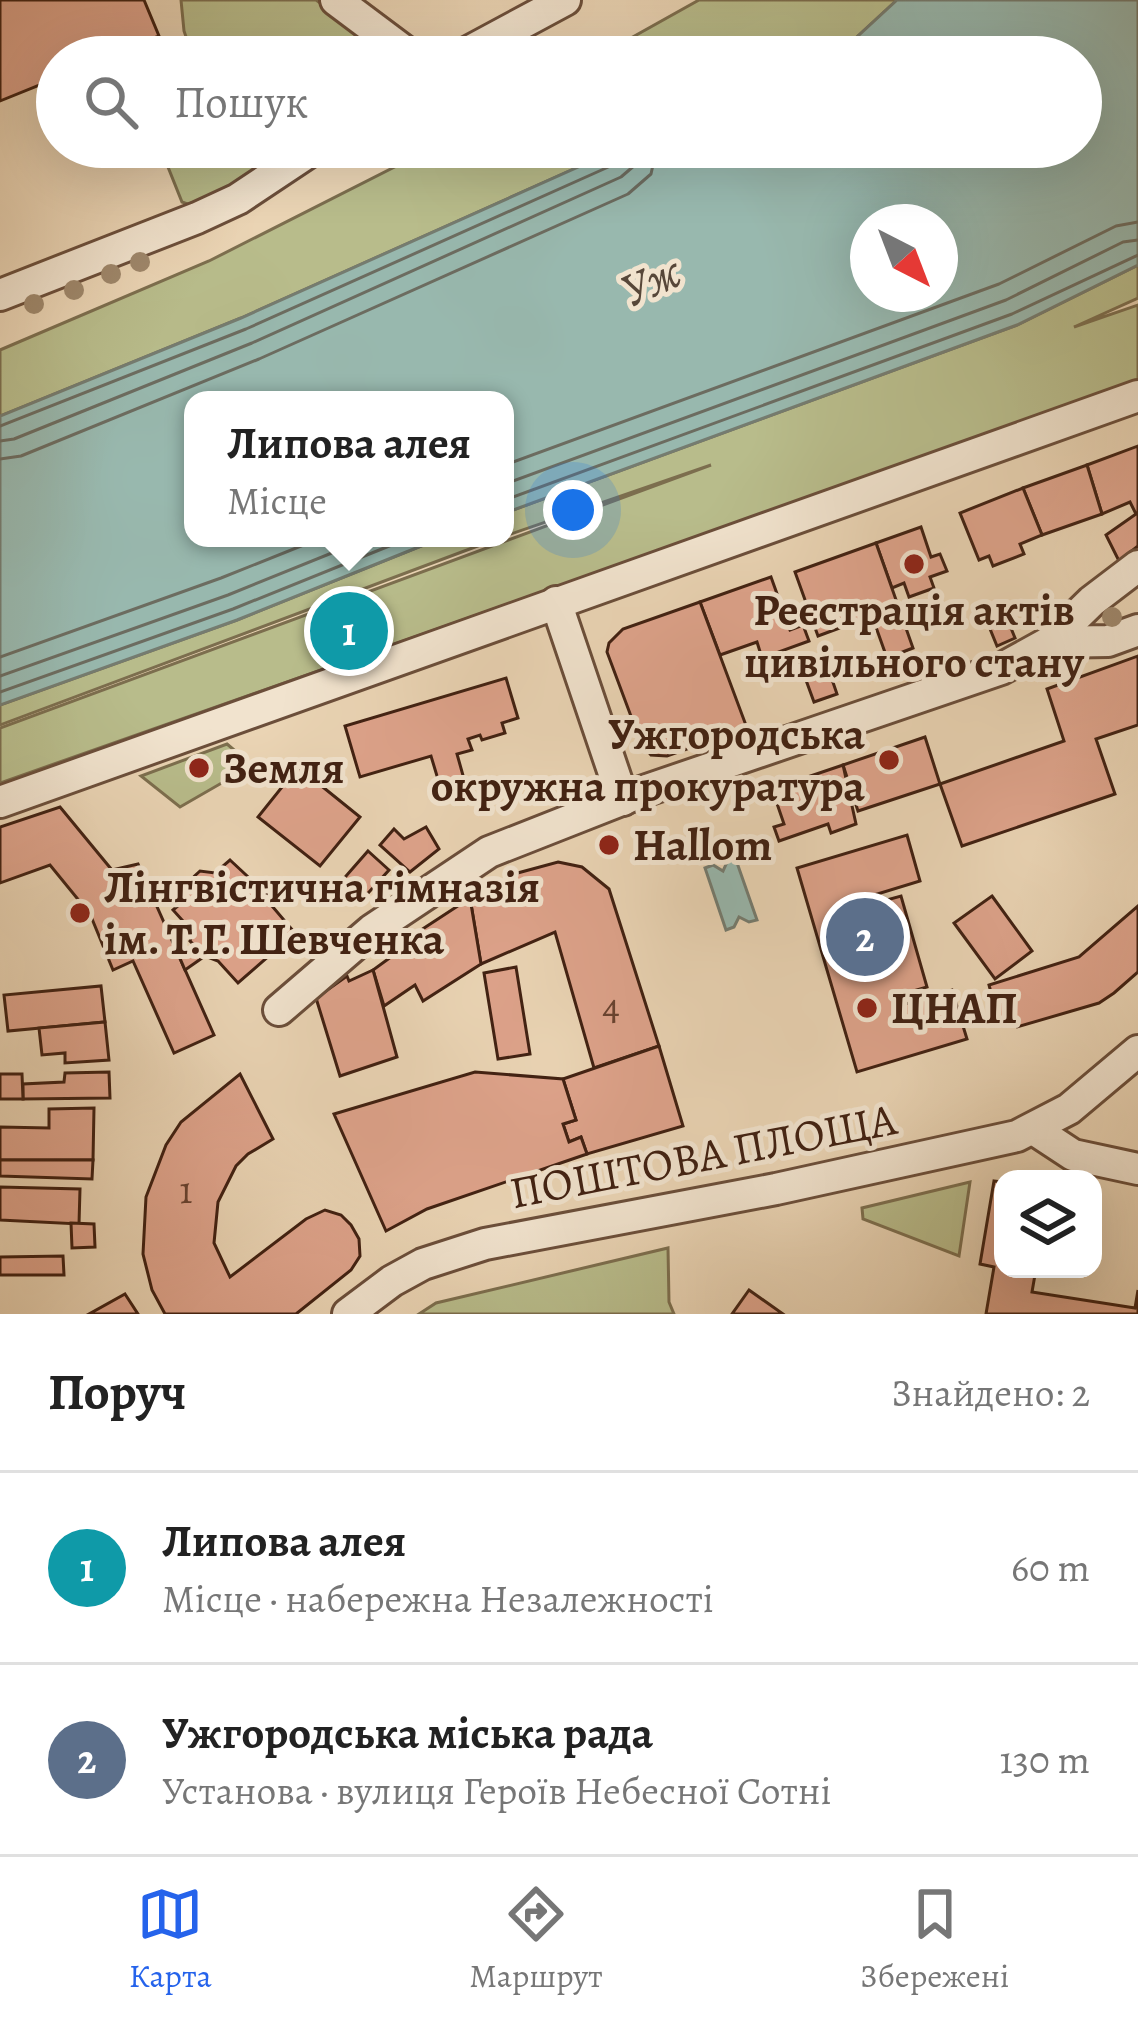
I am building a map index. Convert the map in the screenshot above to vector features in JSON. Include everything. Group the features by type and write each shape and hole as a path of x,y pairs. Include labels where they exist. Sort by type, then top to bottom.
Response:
{"street":[{"path":"336,0 384,36"},
{"path":"498,36 565,0"},
{"path":"0,295 197,218 238,199 284,168"},
{"path":"0,802 1138,396"},
{"path":"279,1010 372,930 489,852 623,800 1001,668 1050,642 1138,566"},
{"path":"556,602 623,800"},
{"path":"1050,642 1108,640 1138,630"},
{"name":"ПОШТОВА ПЛОЩА","path":"348,1314 423,1264 485,1244 841,1176 1035,1130 1083,1098 1138,1051"},
{"path":"1035,1130 1073,1155 1138,1169"}],"green space":[{"path":"181,0 316,0 365,36 186,36"},
{"path":"699,0 897,0 858,36 635,36"},
{"path":"168,168 262,168 231,192 193,206 182,202"},
{"path":"393,168 576,168 241,318 0,416 0,350 209,261"},
{"path":"1138,265 1138,298 1074,327 1138,305 1138,382 0,783 0,728 489,547 514,547 514,538 711,465 514,533 514,510 1017,325"},
{"path":"419,547 475,547 0,725 0,705 237,620"},
{"path":"227,744 246,760 246,769 180,807 141,776"},
{"path":"970,1182 959,1256 863,1219 862,1208"},
{"path":"668,1248 669,1302 674,1314 419,1314 436,1303"}],"water":[{"name":"Уж","path":"897,0 1138,0 1138,265 1017,325 514,510 514,391 184,391 184,547 419,547 237,620 0,705 0,416 241,318 576,168 1102,168 1102,36 858,36"},
{"path":"735,857 757,920 739,917 726,930 705,868 713,865 723,871"}],"building":[{"path":"0,0 144,0 159,36 36,36 36,86 0,101"},
{"path":"1138,446 1138,546 1119,561 1106,535 1136,514 1130,502 1102,514 1087,465"},
{"path":"1087,465 1102,514 1042,535 1023,488"},
{"path":"1023,488 1042,535 1020,544 1024,554 993,566 989,556 979,560 960,513"},
{"name":"Реєстрація актів цивільного стану","path":"921,527 931,557 940,554 947,571 930,577 934,588 909,597 904,583 892,588 876,543"},
{"path":"876,543 913,648 887,658 872,616 818,636 795,572"},
{"path":"771,577 790,630 803,625 809,641 762,658 757,642 720,655 700,602"},
{"path":"700,602 747,728 667,756 651,755 641,743 607,652 609,643 623,629"},
{"path":"1004,611 1015,638 997,646 986,619"},
{"path":"823,653 837,694 814,702 799,661"},
{"path":"1138,656 1138,725 1096,739 1115,794 962,846 940,784 1064,741 1047,689"},
{"path":"506,678 518,718 502,723 505,733 468,739 472,750 457,754 464,779 440,786 431,756 360,777 345,726"},
{"path":"925,737 940,784 858,811 843,765"},
{"path":"843,765 856,824 831,833 828,824 779,841 774,827 784,824 772,789"},
{"path":"298,767 360,817 320,866 258,817"},
{"path":"60,807 112,870 138,864 214,1035 174,1053 133,961 113,970 90,914 50,865 0,883 0,827"},
{"path":"426,827 439,849 410,872 380,845 394,829 404,839"},
{"path":"907,835 920,881 874,895 876,903 901,896 927,987 903,994 906,1004 952,990 967,1039 857,1072 797,868"},
{"path":"368,851 389,870 360,902 339,884"},
{"path":"230,860 274,901 272,906 295,933 238,983 218,961 205,956 185,970 179,956 194,945 190,941 193,932 173,910 186,899 187,883 200,871 215,873"},
{"path":"558,862 582,867 609,889 659,1046 594,1068 555,932 481,964 470,898 514,874"},
{"path":"992,896 1032,951 995,979 954,923"},
{"path":"470,898 481,964 423,1001 415,985 384,1006 373,970 395,954 392,949"},
{"path":"1138,906 1138,972 1114,993 1099,1003 1017,1027 998,1019 989,985 1079,957"},
{"path":"516,967 530,1054 498,1059 484,973"},
{"path":"373,970 397,1057 340,1076 316,998 347,976 349,981"},
{"path":"101,986 105,1022 8,1031 4,995"},
{"path":"105,1022 109,1060 65,1063 65,1053 42,1055 39,1028"},
{"path":"659,1046 683,1126 587,1154 581,1137 569,1142 563,1124 576,1120 563,1079"},
{"path":"109,1072 110,1098 23,1099 23,1084 64,1082 65,1073"},
{"path":"475,1072 563,1079 576,1120 563,1124 569,1142 581,1137 587,1154 427,1209 386,1231 334,1114"},
{"path":"0,1074 22,1074 23,1099 0,1099"},
{"path":"240,1074 273,1139 236,1166 218,1202 214,1243 230,1277 325,1210 341,1215 351,1225 359,1239 360,1256 351,1270 296,1314 165,1314 152,1290 143,1254 146,1197 166,1145 181,1122"},
{"path":"94,1108 93,1160 0,1160 0,1127 49,1128 49,1109"},
{"path":"0,1160 93,1160 92,1179 0,1176"},
{"path":"994,1181 994,1267 980,1264"},
{"path":"0,1187 80,1189 79,1224 0,1220"},
{"path":"71,1223 94,1224 95,1247 72,1248"},
{"path":"63,1256 64,1275 0,1275 0,1257"},
{"path":"994,1267 994,1278 1034,1278 1032,1292 1135,1308 1138,1290 1138,1314 986,1314"},
{"path":"749,1290 783,1314 732,1314"},
{"path":"125,1294 138,1314 89,1314"}],"place":[{"name":"Реєстрація актів цивільного стану","path":"914,564"},
{"name":"Липова алея","path":"349,631"},
{"name":"Ужгородська окружна прокуратура","path":"889,760"},
{"name":"Земля","path":"199,768"},
{"name":"Hallom","path":"609,845"},
{"name":"Лінгвістична гімназія ім. Т.Г. Шевченка","path":"80,913"},
{"name":"Ужгородська міська рада","path":"865,937"},
{"name":"ЦНАП","path":"867,1008"}]}
